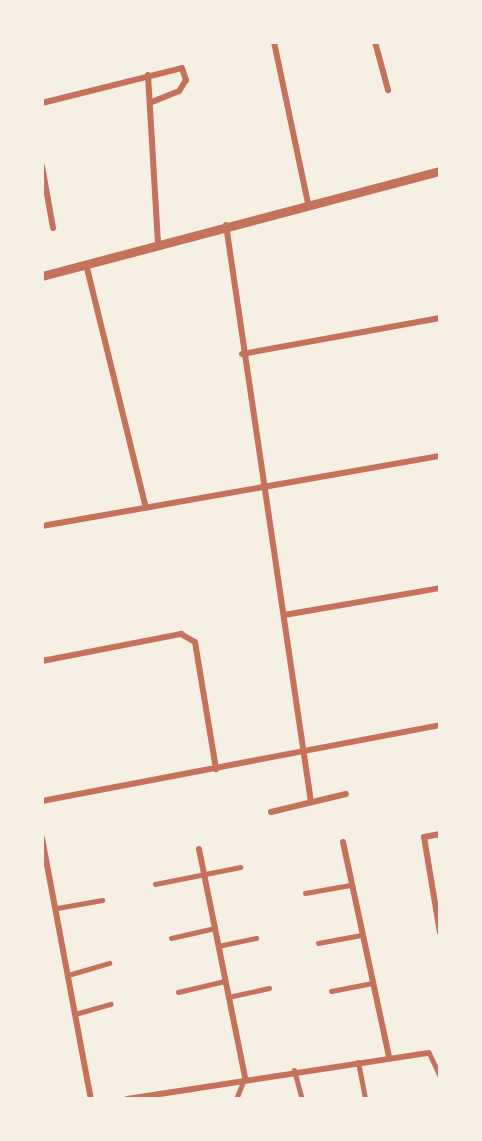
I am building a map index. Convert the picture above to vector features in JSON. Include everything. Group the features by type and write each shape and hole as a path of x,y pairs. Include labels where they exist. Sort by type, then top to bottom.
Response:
{"street":[{"path":"274,42 308,204"},
{"path":"375,42 388,90"},
{"path":"42,103 182,68 186,80 179,91 150,103"},
{"path":"148,75 159,241"},
{"path":"42,166 53,228"},
{"path":"42,276 159,241 440,171"},
{"path":"226,225 242,354 266,489 311,802"},
{"path":"86,264 146,508"},
{"path":"242,354 440,318"},
{"path":"42,526 266,489 440,456"},
{"path":"284,615 440,588"},
{"path":"42,661 181,634 195,642 216,769"},
{"path":"42,801 303,753 440,725"},
{"path":"272,812 346,794"},
{"path":"440,834 424,837 440,933"},
{"path":"42,838 57,908 91,1099"},
{"path":"343,842 350,885 389,1057"},
{"path":"199,849 245,1078 236,1099"},
{"path":"154,884 240,867"},
{"path":"305,893 350,885"},
{"path":"57,908 102,900"},
{"path":"171,938 215,928"},
{"path":"318,943 362,935"},
{"path":"219,946 256,938"},
{"path":"68,975 109,963"},
{"path":"178,992 225,981"},
{"path":"331,991 372,983"},
{"path":"228,997 268,988"},
{"path":"75,1014 111,1004"},
{"path":"127,1099 169,1096 245,1078 294,1070 429,1053 440,1077"},
{"path":"357,1061 364,1099"},
{"path":"294,1070 302,1099"}]}
